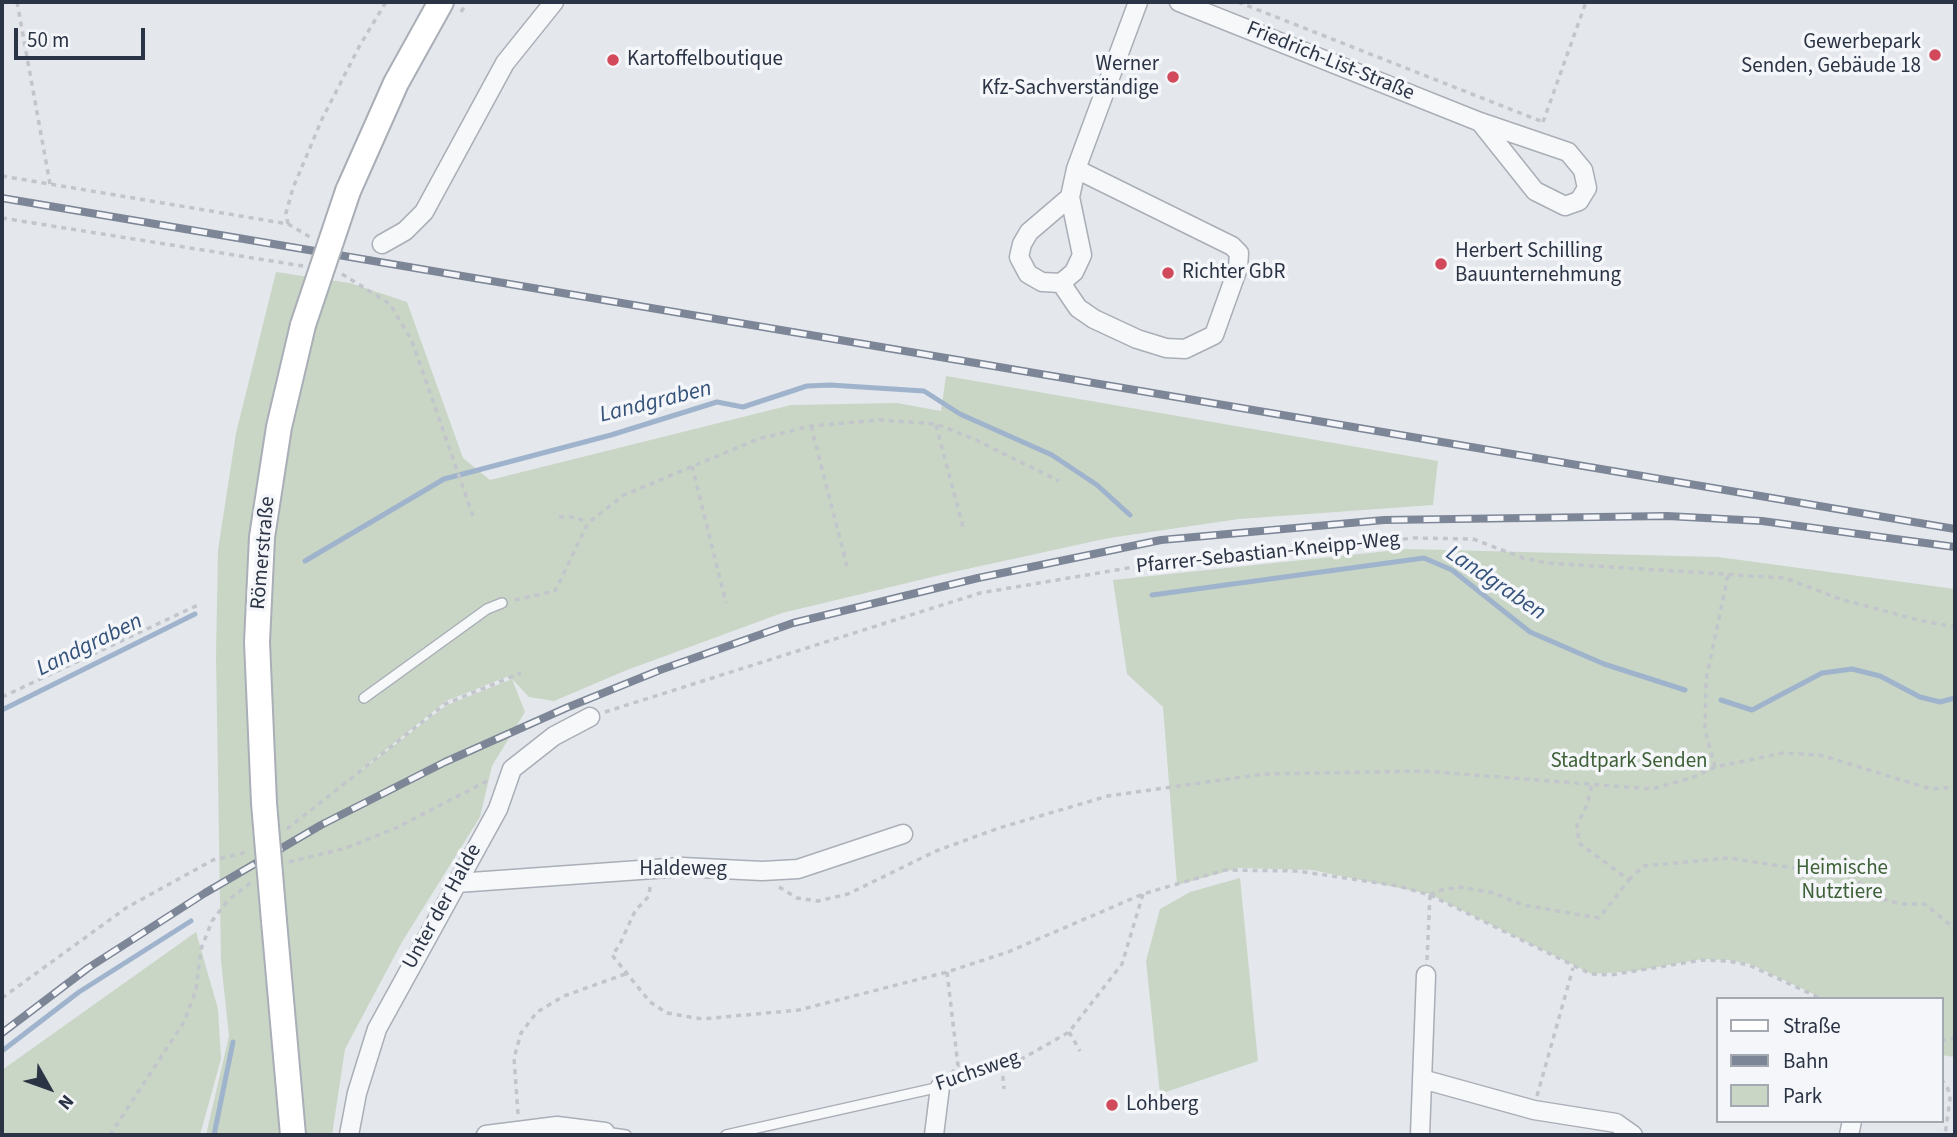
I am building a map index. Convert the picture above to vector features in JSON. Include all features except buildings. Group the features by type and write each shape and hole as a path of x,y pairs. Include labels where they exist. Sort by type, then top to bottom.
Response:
{"main road":[{"name":"Römerstraße","path":"293,1135 264,803 257,642 262,537 279,427 303,325 348,191 396,83 441,2"}],"street":[{"path":"382,244 405,231 424,212 505,63 554,2"},
{"path":"1070,197 1029,232 1019,257 1028,274 1042,282 1061,283 1074,272 1083,255 1070,197 1076,169 1138,2"},
{"name":"Friedrich-List-Straße","path":"1179,2 1480,122 1567,152 1583,170 1587,188 1579,201 1565,206 1535,191 1480,122"},
{"path":"1061,283 1078,308 1094,319 1137,339 1166,348 1185,349 1214,335 1238,268 1239,253 1231,246 1076,169"},
{"name":"Unter der Halde","path":"349,1135 357,1093 377,1029 498,809 512,769 554,737 590,717"},
{"name":"Haldeweg","path":"457,883 651,869 798,869 903,834"},
{"path":"1420,1135 1426,975"},
{"path":"1422,1079 1534,1110 1616,1123 1633,1135"},
{"path":"934,1135 940,1087"},
{"path":"486,1135 557,1126 605,1132"}],"lane":[{"path":"364,698 487,608 502,603"},
{"name":"Fuchsweg","path":"726,1135 940,1087"},
{"path":"605,1132 626,1135"}],"path":[{"path":"17,2 50,184"},
{"path":"2,176 288,224 286,212 293,188 322,119 360,45 386,2"},
{"path":"1238,2 1543,122"},
{"path":"1537,140 1586,2"},
{"path":"502,603 555,591 588,523 624,495 758,439 811,426 880,421 936,424 974,439 1059,481"},
{"path":"936,424 963,527"},
{"path":"811,426 847,566"},
{"path":"692,466 726,603"},
{"path":"559,517 576,517 588,523"},
{"name":"Pfarrer-Sebastian-Kneipp-Weg","path":"590,717 980,593 1140,566 1437,539 1473,539 1523,558 1547,563 1785,578 1840,599 1955,627"},
{"path":"1714,767 1705,730 1706,680 1728,575"},
{"path":"2,697 198,605"},
{"path":"282,833 445,704 521,673"},
{"path":"762,871 783,892 818,901 848,894 936,851 999,828 1108,796 1264,774 1423,771 1652,789 1694,777 1714,767 1783,753 1819,755 1931,789 1955,787"},
{"path":"1592,783 1587,805 1577,825 1579,843 1629,880"},
{"path":"2,998 126,908 213,860 260,848"},
{"path":"1430,895 1460,887 1494,893 1523,905 1599,918 1643,866 1729,858 1794,868 1842,870 1880,898 1900,904 1925,904 1955,929"},
{"path":"651,869 649,895 635,911 612,955 650,1002 667,1013 702,1019 799,1010 947,972 1008,952 1143,894 1226,870 1298,871 1398,886 1430,895 1591,974 1610,975 1702,960 1728,961 1749,965 1818,997"},
{"name":"Fuchsweg","path":"940,1087 1020,1060 1069,1032 1122,964 1143,894"},
{"path":"1426,975 1430,895"},
{"path":"1534,1110 1573,967"},
{"path":"940,1087 958,1066 947,972"},
{"path":"519,1130 514,1058 521,1033 537,1012 564,996 628,973"},
{"path":"1069,1032 1080,1051"},
{"path":"1002,1066 1004,1090"},
{"path":"1943,1082 1948,1088 1950,1099 1945,1135"}],"green space":[{"path":"276,272 350,283 407,302 463,458 490,480 791,405 897,403 941,411 946,376 1438,461 1433,505 1239,519 1109,538 953,572 782,613 627,670 554,701 529,697 512,679 525,712 492,766 480,817 402,942 345,1049 332,1135 206,1135 229,1036 221,961 216,656 218,550 236,433","holes":["509,676 512,679 447,705 351,778 446,701"]},
{"name":"Stadtpark Senden","path":"1407,549 1718,557 1955,589 1955,1057 1943,1055 1943,997 1820,997 1750,964 1728,960 1702,959 1635,971 1592,974 1429,894 1312,870 1239,868 1177,885 1163,707 1127,674 1113,580"},
{"path":"1240,878 1258,1061 1160,1094 1146,961 1160,909 1190,892"},
{"path":"196,932 218,1009 221,1059 200,1135 2,1135 2,1070"}],"waterway":[{"name":"Landgraben","path":"305,561 444,479 611,435 717,402 743,407 807,386 924,391 960,414 1052,455 1097,485 1130,515"},
{"name":"Landgraben","path":"1152,595 1424,558 1452,570 1530,632 1604,664 1685,690"},
{"name":"Landgraben","path":"2,710 195,614"},
{"name":"Landgraben","path":"1721,700 1752,710 1822,673 1852,669 1880,676 1920,697 1940,702 1955,698"},
{"path":"2,1051 79,992 191,921"},
{"path":"214,1135 233,1042"}],"railway":[{"path":"2,198 1955,529"},
{"path":"2,1033 88,968 205,893 321,825 445,762 566,708 660,670 793,623 978,578 1161,540 1384,520 1667,516 1762,521 1955,547"}],"place":[{"name":"Gewerbepark Senden, Gebäude 18","path":"1935,55"},
{"name":"Kartoffelboutique","path":"613,60"},
{"name":"Werner Kfz-Sachverständige","path":"1173,77"},
{"name":"Herbert Schilling Bauunternehmung","path":"1441,264"},
{"name":"Richter GbR","path":"1168,273"},
{"name":"Lohberg","path":"1112,1105"}],"park label":[{"name":"Heimische Nutztiere","path":"1842,881"}]}
